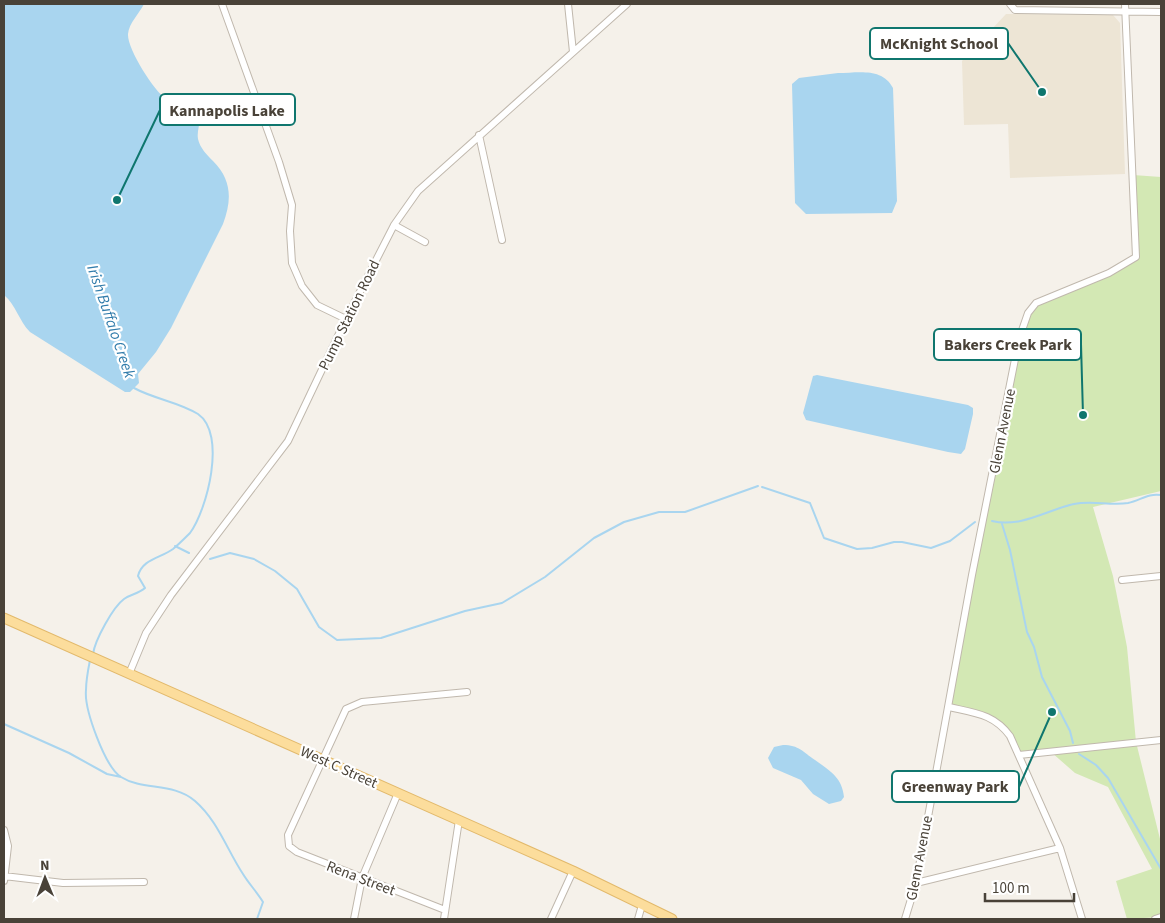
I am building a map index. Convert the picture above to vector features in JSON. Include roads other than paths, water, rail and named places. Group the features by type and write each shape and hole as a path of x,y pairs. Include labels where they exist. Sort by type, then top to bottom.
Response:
{"main road":[{"name":"West C Street","path":"4,618 573,871 672,919"}],"street":[{"path":"222,4 279,162 292,206 290,231 292,263 302,286 317,306 346,319"},
{"path":"568,4 573,52"},
{"name":"Pump Station Road","path":"129,674 146,633 171,595 288,441 346,319 394,225 418,191 627,4"},
{"path":"1010,4 1015,10 1161,12"},
{"name":"Glenn Avenue","path":"905,919 916,883 950,707 972,575 1019,339 1028,313 1036,303 1109,274 1136,258 1125,4"},
{"path":"479,135 502,240"},
{"path":"394,225 425,242"},
{"path":"1122,580 1161,576"},
{"path":"323,760 346,709 362,702 467,692"},
{"path":"950,707 992,718 1003,726 1019,755 1060,848 1082,919"},
{"path":"1019,755 1161,740"},
{"name":"Rena Street","path":"323,760 288,836 289,846 296,852 445,910"},
{"path":"354,919 362,878 398,793"},
{"path":"444,919 459,820"},
{"path":"4,830 8,846 4,881"},
{"path":"916,883 1060,848"},
{"path":"551,919 573,871"},
{"path":"4,876 63,883 144,882"},
{"path":"638,919 642,905"},
{"path":"1154,919 1161,917"}],"water":[{"path":"4,4 144,4 132,22 128,34 136,59 161,95 169,100 191,105 197,112 200,119 199,142 224,175 227,183 229,199 223,224 171,328 156,352 138,374 139,383 130,392 125,392 30,332 12,303 4,295"},
{"path":"861,72 876,74 888,81 893,88 897,201 892,213 806,214 795,203 792,84 799,78"},
{"path":"817,375 968,405 973,408 973,414 965,449 961,454 948,452 806,420 803,413 813,376"},
{"path":"783,745 793,746 800,750 834,775 843,790 844,797 841,801 829,804 813,794 801,780 773,768 768,758 774,747"}],"waterway":[{"name":"Irish Buffalo Creek","path":"93,654 101,633 115,609 124,599 145,588 138,576 143,566 152,559 173,549 190,533 208,491 211,472 213,454 211,438 207,424 198,414 183,406 134,388"},
{"path":"210,559 230,553 254,559 275,571 297,589 319,627 337,640 381,638 465,611 502,603 545,577 594,538 624,522 659,512 685,512 758,486"},
{"path":"762,487 810,503 824,538 857,549 872,548 894,542 931,548 950,541 975,522"},
{"path":"992,521 1003,523 1024,520 1074,504 1122,504 1152,495 1161,495"},
{"path":"1002,524 1010,550 1027,632 1034,647 1042,677 1070,731 1073,743"},
{"path":"175,546 189,553"},
{"name":"Irish Buffalo Creek","path":"90,660 86,682 86,699 92,723 108,762 121,777 139,784 177,791 195,801 203,809 210,817 245,878 263,902 257,919"},
{"path":"4,724 69,753 107,774 121,777"},
{"path":"1079,754 1096,765 1108,778 1161,869"}],"place":[{"name":"McKnight School","path":"1042,92"},
{"name":"Kannapolis Lake","path":"117,200"},
{"name":"Bakers Creek Park","path":"1083,415"},
{"name":"Greenway Park","path":"1052,712"}]}
